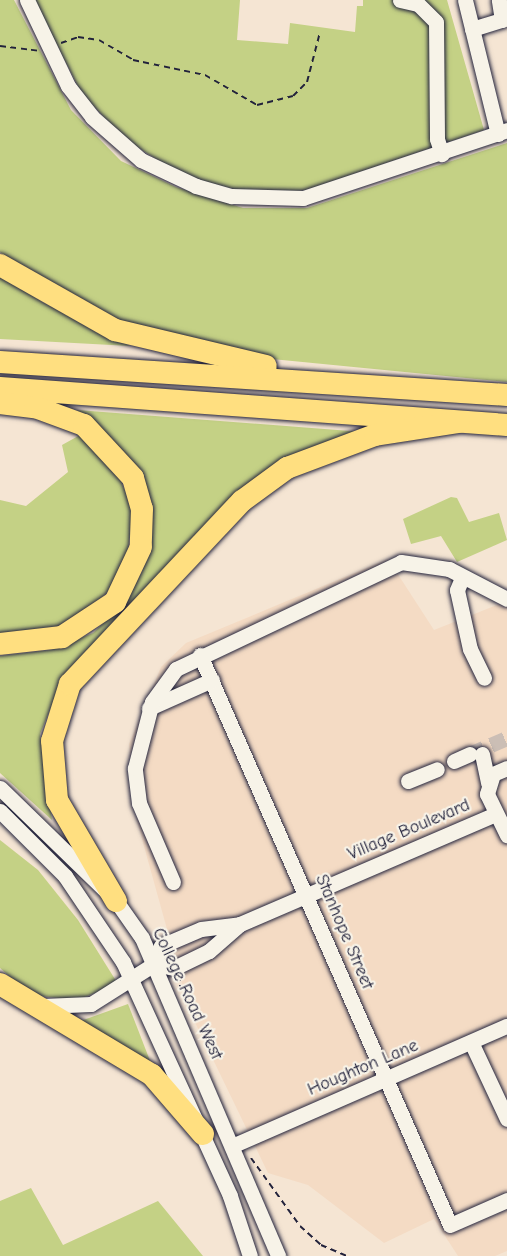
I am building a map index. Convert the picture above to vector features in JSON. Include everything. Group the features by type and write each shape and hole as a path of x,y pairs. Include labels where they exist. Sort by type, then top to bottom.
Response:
{"highway":[{"path":"0,265 115,330 208,356 365,384"},
{"path":"0,362 507,395"},
{"path":"0,388 507,425"},
{"path":"0,403 35,407 84,425 133,478 142,509 141,548 115,602 62,637 0,644"},
{"path":"116,901 57,800 52,741 70,684 242,501 287,468 329,448 375,435 459,422"},
{"path":"0,984 22,1002 152,1075 203,1134"}],"street":[{"path":"27,0 68,86 115,140 168,175 214,191 268,200 303,198 503,132 465,0"},
{"path":"400,0 418,4 436,22"},
{"path":"432,0 436,22 437,139 442,154"},
{"path":"472,29 502,20 499,0"},
{"path":"173,882 139,803 135,768 149,708 176,669 200,655 401,562 449,569 462,578 507,599"},
{"path":"462,578 457,590 468,639 484,678"},
{"name":"Stanhope Street","path":"200,655 450,1225 507,1200"},
{"path":"149,708 212,680"},
{"path":"468,757 488,783"},
{"name":"Village Boulevard","path":"507,768 488,783 495,814 507,835"},
{"path":"408,781 437,769"},
{"name":"College Road West","path":"0,788 116,901 154,964 234,1145 278,1256"},
{"path":"0,812 94,914 132,981 203,1134 250,1256"},
{"name":"Village Boulevard","path":"22,1002 69,1008 91,1004 132,981 154,964 161,946 201,928 240,924 495,814"},
{"name":"Village Boulevard","path":"154,964 174,968 209,951 240,924"},
{"path":"0,976 22,1002"},
{"name":"Houghton Lane","path":"234,1145 507,1026"},
{"path":"471,1042 507,1119"}],"path":[{"path":"0,46 34,52 88,37 133,60 205,75 257,105 293,96 307,82 320,32"}],"shaded area":[{"path":"388,559 434,630 507,601 507,1251 495,1256 458,1256 434,1219 384,1243 308,1185 268,1173 190,1012 137,821 129,744 161,667 186,643"}],"green space":[{"path":"0,0 14,0 71,110 121,161 176,187 243,208 307,208 507,143 507,382 252,357 108,317 32,278 0,252"},
{"path":"34,0 240,0 237,40 288,44 290,23 355,32 357,6 363,6 363,0 447,0 484,130 307,190 257,195 185,177 126,140 82,94"},
{"path":"0,269 42,302 130,346 0,339"},
{"path":"77,410 363,432 290,458 63,678 40,734 52,820 0,773 0,656 50,650 93,633 120,607 142,572 148,525 128,459"},
{"path":"80,435 115,469 133,508 125,575 71,627 0,637 0,500 26,506 68,472 62,445"},
{"path":"451,497 457,498 469,522 499,513 507,540 457,562 441,536 411,544 403,519"},
{"path":"0,840 38,870 78,920 118,984 77,1000 31,995 0,968"},
{"path":"128,1004 154,1071 75,1023"},
{"path":"31,1188 63,1245 158,1201 203,1256 0,1256 0,1201"}],"tunnel":[{"path":"470,754 507,738"}]}
